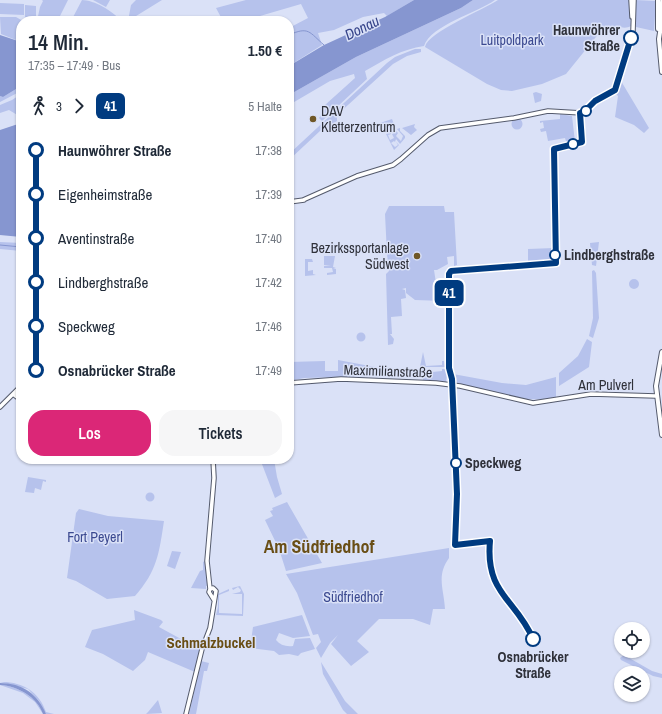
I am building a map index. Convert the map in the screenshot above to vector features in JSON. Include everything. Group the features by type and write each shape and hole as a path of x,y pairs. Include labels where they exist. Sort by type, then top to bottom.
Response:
{"main road":[{"path":"658,0 662,72"},
{"path":"659,39 662,19"},
{"path":"662,352 656,378 656,396 662,435"}],"street":[{"path":"631,0 631,40"},
{"path":"294,201 314,196 357,176 393,165 402,159 428,135 443,127 514,118 544,112 560,111 576,114 584,112 595,101 615,90 634,27 634,0"},
{"path":"660,27 662,0"},
{"name":"Maximilianstraße","path":"294,383 341,379 436,384 464,387 533,403"},
{"path":"0,407 14,393"},
{"name":"Am Pulverl","path":"533,403 591,394 656,396"},
{"path":"186,714 202,649 210,628 214,601 213,595 216,591 212,588 209,578 207,561 214,483 213,464"},
{"path":"212,588 208,592 213,595"}],"green space":[{"path":"42,0 68,0 60,16 38,16 43,1"},
{"path":"82,0 87,0 103,7 116,16 74,16"},
{"path":"93,0 110,0 106,7"},
{"path":"136,0 162,0 136,16 129,16 131,5"},
{"path":"246,0 414,0 387,16 384,13 363,17 334,30 318,33 322,45 294,63 294,25 308,18 301,4 260,16 220,16 216,8"},
{"path":"473,0 495,0 445,26 428,39 424,46 401,52 365,71 367,79 322,121 319,118 325,109 325,105 355,78 354,74 330,81 294,102 294,92 356,57 461,8"},
{"name":"Luitpoldpark","path":"498,0 629,0 631,26 625,28 611,26 604,27 566,74 542,84 512,91 501,90 487,84 425,47 428,41 445,28"},
{"path":"635,0 656,1 654,31 636,27"},
{"path":"0,3 24,4 24,15 0,14"},
{"path":"25,5 36,6 36,16 25,16"},
{"path":"0,17 16,17 16,40 1,34"},
{"path":"415,49 421,49 421,52 407,56 393,64 337,115 337,121 320,131 294,155 294,149 395,57"},
{"path":"621,81 649,128 644,133 634,125 615,117 618,96 615,93 620,86"},
{"path":"16,89 16,94 0,102 0,96 3,97"},
{"path":"536,92 542,94 541,101 535,103 533,93"},
{"path":"16,97 16,114 9,110 0,113 0,105"},
{"path":"560,114 572,116 575,142 567,145 565,138 548,141 546,131 541,132 540,129 544,128 543,122 540,123 540,121 560,119"},
{"path":"392,119 395,127 380,132 377,124"},
{"path":"515,119 519,119 521,120 521,128 515,129 512,126 512,122"},
{"path":"415,124 414,127 417,130 411,135 402,128"},
{"path":"400,128 400,131 405,138 400,144 396,139 395,142 394,141 391,143 395,147 398,145 396,142 399,145 394,150 386,134 391,132 391,134 388,135 390,140 394,138 392,134 396,131 398,133 396,136 401,141 403,136 397,129"},
{"name":"Bezirkssportanlage Südwest","path":"389,206 444,206 445,212 454,212 457,265 454,266 454,256 447,257 448,264 434,270 438,296 442,300 446,298 446,273 448,273 448,298 445,301 415,300 406,293 406,288 402,289 405,290 406,298 401,299 402,316 391,317 392,334 390,334 394,339 393,344 388,345 386,274 389,271 385,214"},
{"path":"0,242 16,243 16,251 0,249"},
{"path":"599,242 596,266 592,265 590,243"},
{"path":"554,248 553,261 528,262 528,249"},
{"path":"324,256 335,256 333,267 336,267 333,268 336,269 336,274 327,275 327,273 333,272 332,268 324,268 324,266 331,265 324,265"},
{"path":"305,259 312,259 313,262 308,262 308,271 313,270 313,274 316,275 305,276"},
{"path":"594,270 596,273 599,318 593,338 589,336 593,318 592,271"},
{"path":"632,279 636,279 638,280 638,288 632,289 629,286 629,282"},
{"path":"361,332 366,337 361,342 356,337"},
{"path":"587,339 592,342 589,367 559,386 559,373 578,356"},
{"path":"423,352 426,366 442,365 442,361 444,361 445,367 420,367"},
{"path":"338,360 375,367 374,373 371,376 304,378 294,380 294,362 325,361 325,371 338,371"},
{"path":"379,368 410,371 406,374 393,373 380,375"},
{"path":"442,369 445,369 447,375 446,382 423,380 423,373 442,371"},
{"path":"453,374 502,383 526,385 556,377 556,397 531,399 506,396 456,383"},
{"path":"262,464 275,464 282,494 275,498"},
{"path":"28,477 46,480 46,482 43,481 41,490 35,488 34,493 25,492"},
{"path":"148,493 152,493 154,497 152,501 148,501 146,499 146,495"},
{"path":"287,502 322,563 286,571 279,549 265,520 273,516 270,511 273,510 272,508"},
{"name":"Fort Peyerl","path":"79,509 108,516 164,521 153,570 135,596 107,599 76,581 67,578 76,513"},
{"name":"Südfriedhof","path":"449,548 449,558 445,565 442,577 445,609 433,609 430,625 413,619 379,619 357,641 369,652 351,666 331,644 338,635 330,643 321,658 316,648 321,642 318,634 313,635 297,593 286,574"},
{"path":"172,551 181,552 175,569 167,566"},
{"path":"205,561 209,585 206,586 206,589 191,588 200,571 203,570 203,562"},
{"path":"240,586 244,594 243,616 216,615 218,607 218,594 229,589 229,591 219,595 219,613 242,614 242,594 232,594 240,592 241,590 238,587 233,590 232,588"},
{"path":"134,610 161,620 163,622 159,627 201,650 195,672 148,652 145,660 133,671 103,654 85,647 92,630 135,620"},
{"path":"302,615 310,636 293,638 279,633 276,640 286,646 293,646 295,639 310,638 315,649 301,653 298,656 289,654 279,655 274,651 250,648 253,627"},
{"path":"620,658 629,658 643,666 633,666"},
{"path":"201,661 209,663 207,671 204,671 196,714 189,714"},
{"path":"321,662 345,701 358,714 347,714 343,710 323,674"},
{"path":"650,670 662,674 662,678 650,674"},
{"path":"0,682 15,683 28,689"},
{"path":"0,685 20,690 32,698 36,702 43,714 35,702 23,693"},
{"path":"28,689 39,698 46,712 54,714 46,714 39,701"},
{"path":"158,700 162,713 146,714 148,712"}],"water":[{"name":"Donau","path":"414,0 473,0 461,8 356,57 294,92 294,63 324,45 385,17"},
{"path":"0,35 16,40 16,89 3,97 0,96"},
{"path":"16,125 16,237 0,235 0,130"},
{"path":"0,683 15,685 34,695 43,707 46,714 43,714 32,698 20,690 0,685"}],"waterway":[{"path":"294,33 301,31 308,32 324,45"},
{"path":"0,245 16,247"}],"bus line":[{"name":"41","path":"533,639 523,620 500,592 496,583 490,563 490,541 455,545 457,525 457,494 452,379 449,368 449,274 451,271 478,268 556,263 554,224 554,149 582,142 580,113 589,108 595,101 615,90 619,82 631,38"}],"place":[{"name":"Haunwöhrer Straße","path":"631,38"},
{"name":"DAV Kletterzentrum","path":"313,119"},
{"name":"Lindberghstraße","path":"555,255"},
{"name":"Bezirkssportanlage Südwest","path":"417,256"},
{"name":"Speckweg","path":"456,463"},
{"name":"Osnabrücker Straße","path":"533,639"}],"district":[{"name":"Am Südfriedhof","path":"319,547"},
{"name":"Schmalzbuckel","path":"211,643"}]}
